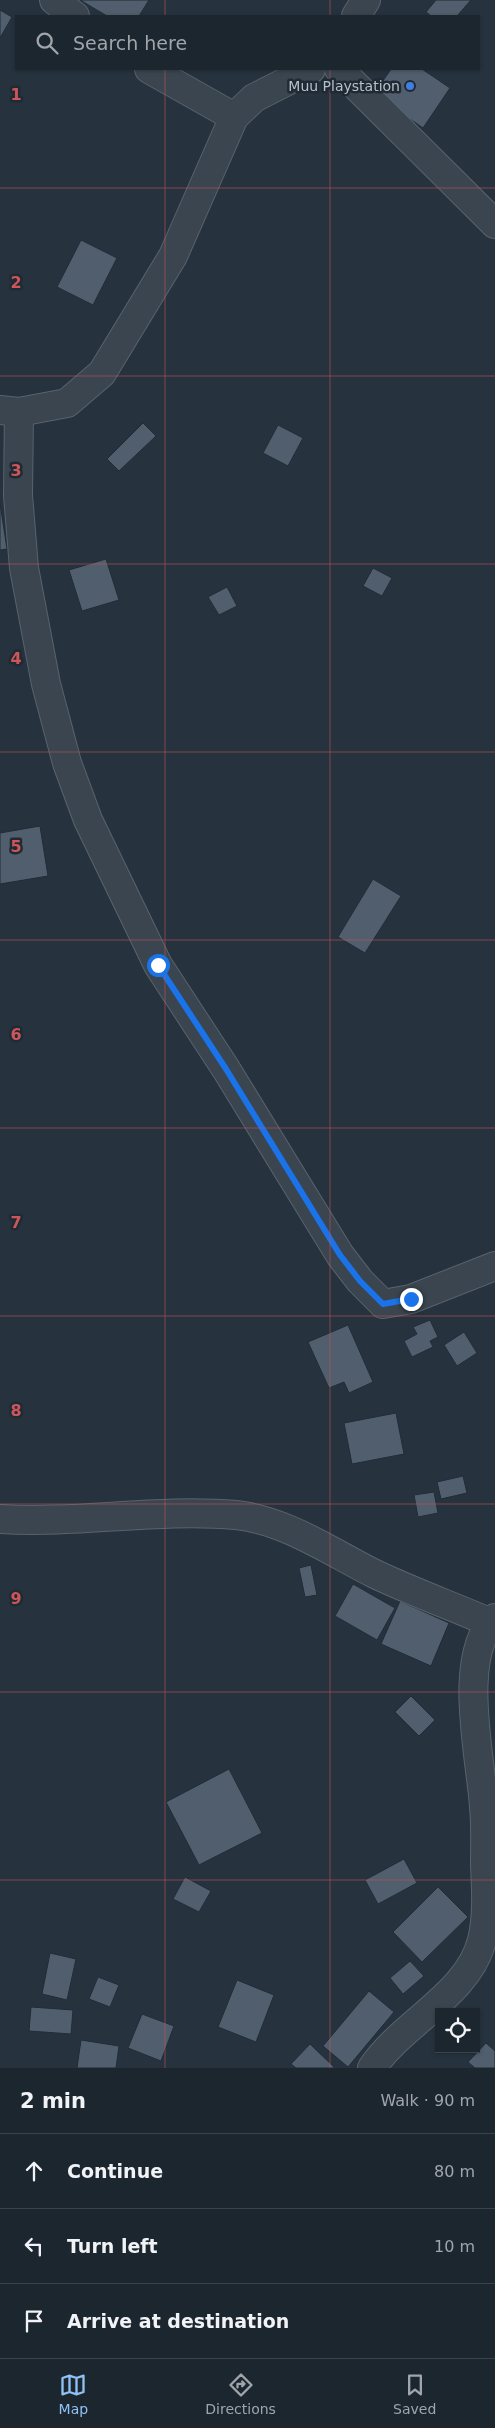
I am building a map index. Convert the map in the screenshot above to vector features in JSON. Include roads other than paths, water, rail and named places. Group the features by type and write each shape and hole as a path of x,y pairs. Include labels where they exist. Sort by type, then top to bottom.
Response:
{"street":[{"path":"54,0 74,15"},
{"path":"357,15 366,0"},
{"path":"151,70 234,117"},
{"path":"309,70 254,98 234,117 173,256 102,373 67,403 10,411 24,568 46,684 67,763 88,820 158,965 226,1069 340,1255 360,1281 383,1304 411,1299 495,1266"},
{"path":"340,70 495,224"},
{"path":"0,1519 24,1520 137,1514 237,1515 284,1527 378,1575 493,1620 479,1649 472,1685 484,1807 486,1901 482,1940 470,1970 372,2068"}],"place":[{"name":"Muu Playstation","path":"410,86"}]}
